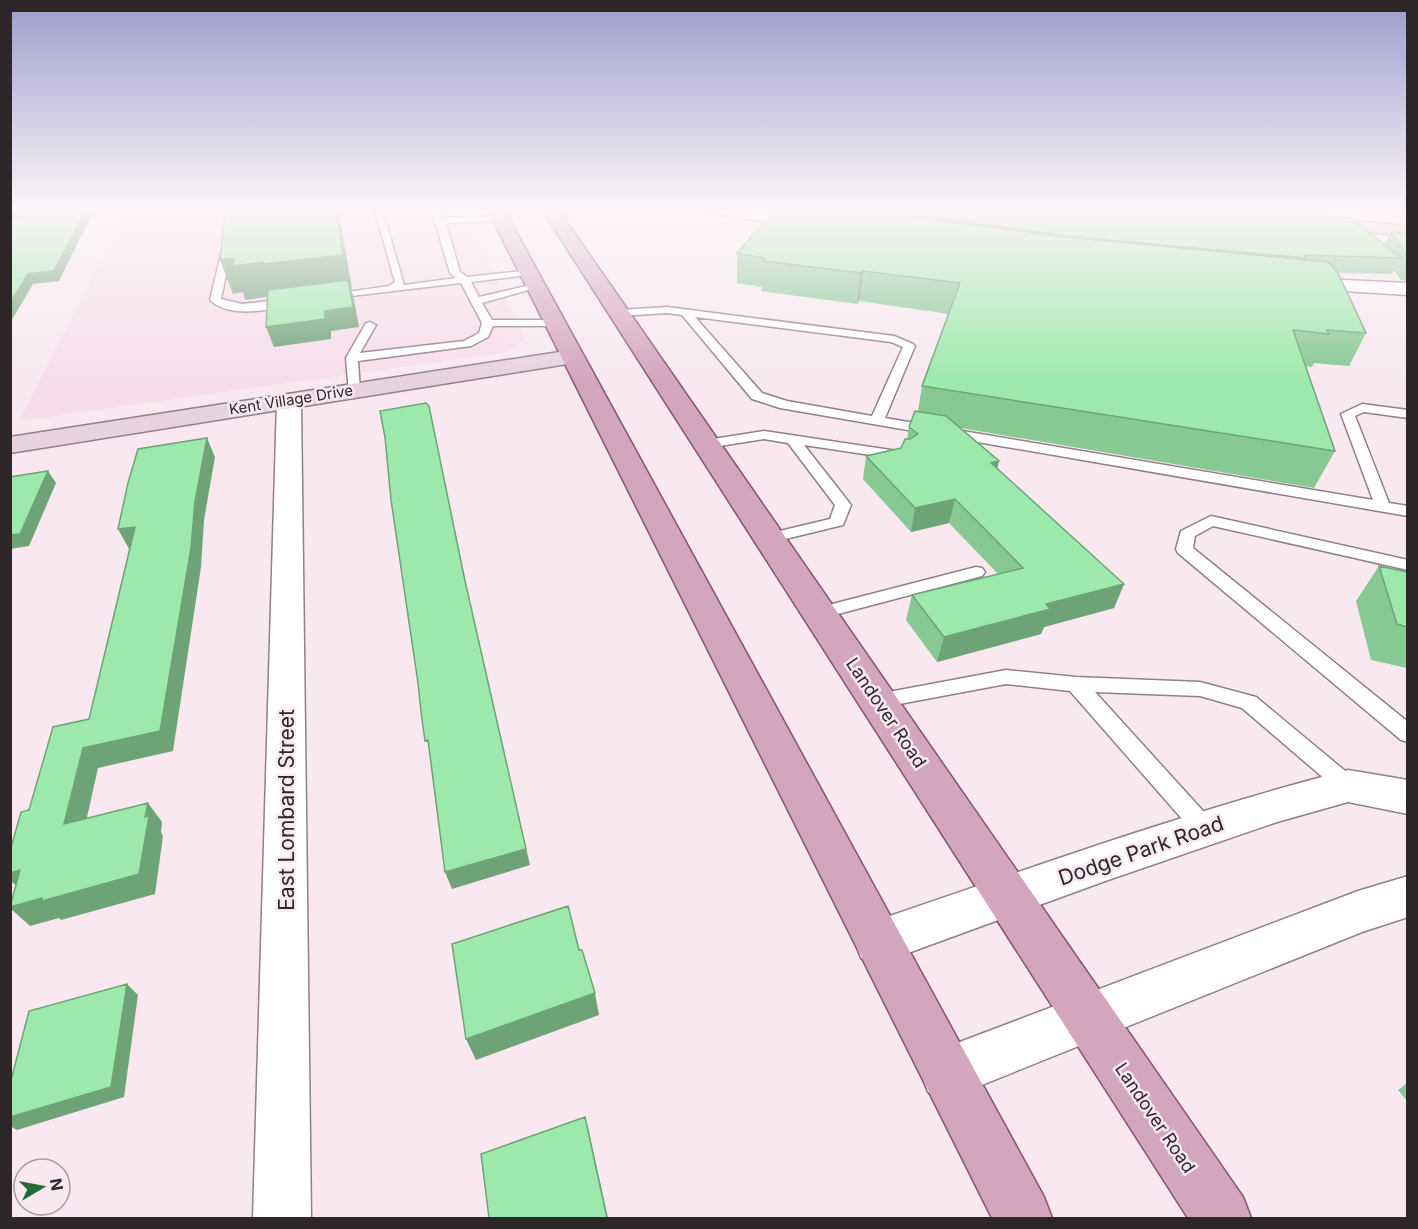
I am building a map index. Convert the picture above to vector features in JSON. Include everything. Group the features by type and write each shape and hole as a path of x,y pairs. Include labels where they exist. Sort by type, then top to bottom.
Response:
{"main road":[{"path":"524,265 1023,1218"},
{"name":"Landover Road","path":"588,265 1222,1218"}],"street":[{"path":"1281,282 1407,289"},
{"name":"Kent Village Drive","path":"10,445 572,357"},
{"name":"East Lombard Street","path":"282,1218 289,400"},
{"name":"Dodge Park Road","path":"878,942 1277,805 1348,786 1407,797"},
{"path":"947,1073 1358,912 1407,896"}],"lane":[{"path":"223,265 215,300 223,305 241,308 299,301"},
{"path":"391,290 400,283 395,265"},
{"path":"352,358 466,344 484,335 488,323 464,279 455,273 453,265"},
{"path":"322,298 369,297 391,290 464,279 531,278"},
{"path":"477,302 531,278"},
{"path":"619,312 667,310 894,339 909,346 877,420"},
{"path":"686,313 757,396 785,405 1407,511"},
{"path":"488,323 555,323"},
{"path":"354,390 352,358 370,325"},
{"path":"1383,507 1348,414 1362,408 1407,414"},
{"path":"707,444 764,435 905,456"},
{"path":"769,538 837,522 843,505 793,440"},
{"path":"1407,565 1211,521 1187,534 1184,549 1407,734"},
{"path":"819,613 976,572"},
{"path":"878,701 1006,677 1076,684 1200,689 1249,702 1348,786"},
{"path":"1076,684 1205,829"}],"shaded area":[{"path":"99,265 490,265 525,339 507,352 19,421"}],"building":[{"path":"10,265 57,265 54,271 28,274 10,303"},
{"path":"799,265 1331,265 1338,273 1366,333 1327,330 1329,334 1293,330 1335,451 922,386 960,283 863,271 861,273"},
{"path":"348,280 353,307 325,311 325,319 266,327 268,290"},
{"path":"426,403 429,406 465,581 526,849 445,872 380,411"},
{"path":"915,411 946,416 999,461 991,463 1124,584 1046,604 1050,609 944,637 912,595 1023,568 955,499 915,508 866,456 901,448 905,439 918,434 909,427"},
{"path":"207,438 195,501 191,548 160,731 83,748 64,824 148,803 145,817 149,816 139,874 42,901 42,898 10,907 20,870 10,873 10,851 21,812 29,810 53,727 89,719 135,527 118,529 138,449"},
{"path":"48,471 20,534 10,535 10,477"},
{"path":"1379,566 1407,572 1407,627 1397,624"},
{"path":"568,906 579,950 582,950 595,993 466,1039 452,944"},
{"path":"127,984 111,1087 10,1117 10,1084 29,1011"},
{"path":"585,1117 607,1218 489,1218 481,1154"}]}
